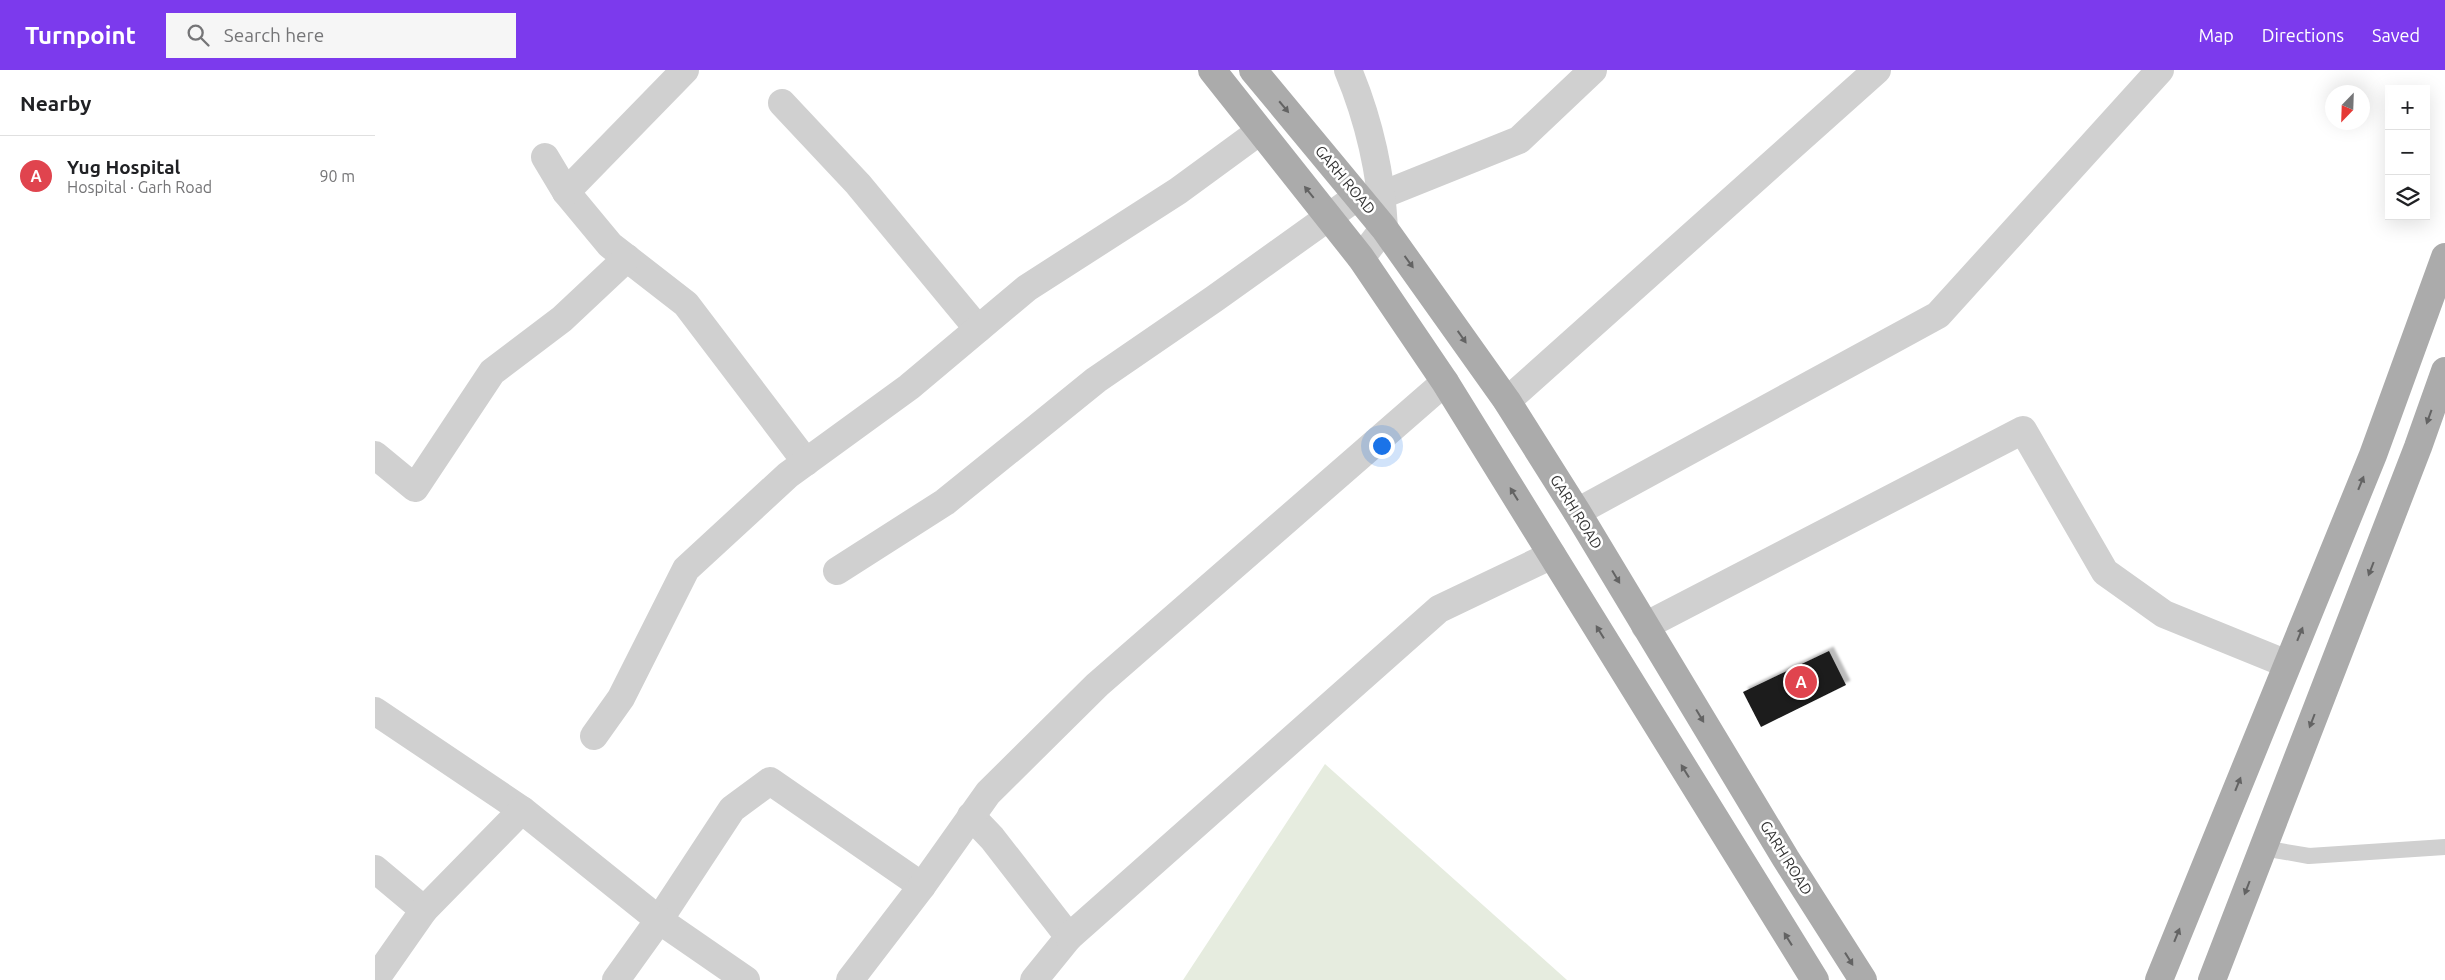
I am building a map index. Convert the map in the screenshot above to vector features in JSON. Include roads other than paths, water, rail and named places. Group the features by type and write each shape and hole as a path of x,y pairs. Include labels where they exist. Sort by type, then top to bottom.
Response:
{"main road":[{"path":"1212,70 1361,258 1445,382 1815,980"},
{"name":"GARH ROAD","path":"1253,70 1370,196 1384,228 1507,401 1577,512 1736,777 1863,980"},
{"path":"2159,980 2379,437 2445,258"},
{"path":"2212,980 2418,447 2445,371"},
{"path":"2379,437 2418,447"},
{"path":"1702,799 1736,777"}],"street":[{"path":"566,192 685,70"},
{"path":"1348,70 1364,107 1370,196"},
{"path":"837,571 945,502 1096,380 1329,218 1370,196 1519,140 1593,70"},
{"path":"1507,401 1877,70"},
{"path":"1577,512 1938,315 2160,70"},
{"path":"782,103 858,184 977,329"},
{"path":"595,736 621,698 686,569 788,475 909,387 1027,288 1178,191 1260,130"},
{"path":"545,158 566,192 610,245 686,304 806,462"},
{"path":"1361,258 1384,228"},
{"path":"375,454 415,488 492,372 562,318 627,258"},
{"path":"849,980 922,886 988,792 1097,685 1445,382"},
{"path":"1645,626 2023,430 2105,572 2164,614 2287,664"},
{"path":"1034,980 1069,937 1439,609 1552,555"},
{"path":"375,710 522,810 659,920 746,980"},
{"path":"616,980 659,920 733,809 770,781 922,886"},
{"path":"375,980 424,910 522,810"},
{"path":"971,816 992,838 1069,937"},
{"path":"375,869 424,910"}],"lane":[{"path":"2263,848 2309,856 2445,847"}],"place":[{"name":"Yug Hospital","path":"1801,682"}]}
